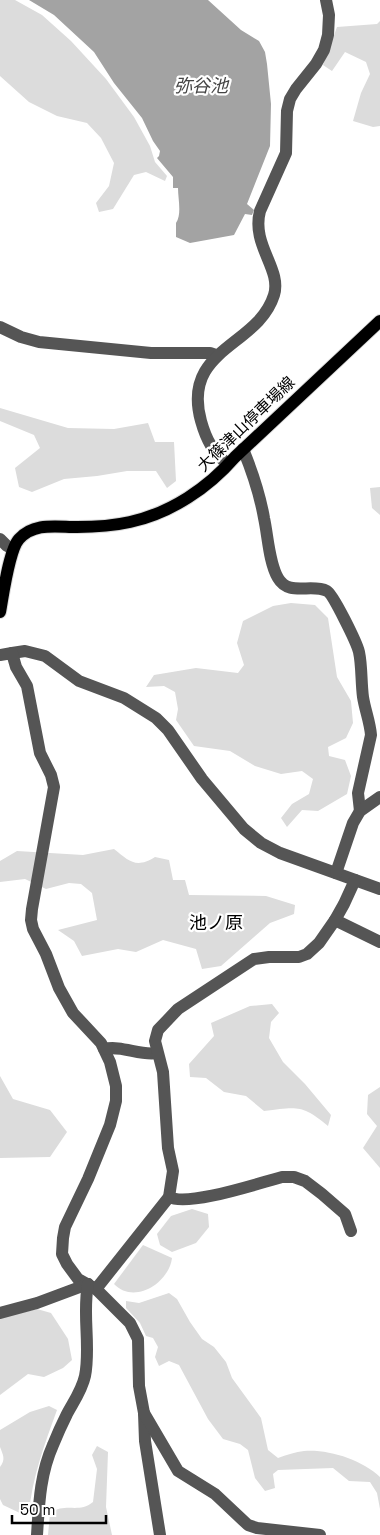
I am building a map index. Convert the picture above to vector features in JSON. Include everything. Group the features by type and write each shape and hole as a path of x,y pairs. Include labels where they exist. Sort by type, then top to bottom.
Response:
{"main road":[{"name":"大篠津山停車場線","path":"13,549 18,540 26,533 39,528 103,526 149,517 164,511 207,485 380,321"},
{"path":"0,612 13,549"}],"street":[{"path":"228,464 218,456 205,437 197,399 199,384 216,355 258,322 268,309 274,295 275,280 261,242 258,220 260,211 286,153 287,111 290,99 324,50 328,35 329,15 326,0"},
{"path":"0,327 21,337 39,342 151,353 210,353 216,355"},
{"path":"244,449 264,514 273,568 278,579 286,586 297,589 327,591 334,598 344,622 355,638 359,652 363,701 371,726 371,734 358,793 360,811"},
{"path":"0,539 6,546 13,549"},
{"path":"160,1535 145,1441 144,1413 139,1386 138,1339 130,1324 92,1287 78,1279 62,1254 63,1238 69,1217 88,1179 110,1125 116,1101 116,1086 104,1049 73,1013 65,1000 46,954 33,929 31,920 32,909 54,787 40,753 27,686 6,654 25,651 45,656 79,681 124,698 156,718 168,730 202,779 244,829 261,843 280,853 380,889"},
{"path":"336,873 353,823 360,811 380,797"},
{"path":"37,1535 39,1498 44,1470 68,1413 82,1389 85,1375 87,1352 85,1299 92,1287 169,1197 173,1171 168,1148 163,1072 155,1041 158,1030 178,1009 254,959 298,957 307,954 319,943 335,920 355,880"},
{"path":"335,920 380,942"},
{"path":"104,1049 112,1048 150,1054 157,1053"},
{"path":"169,1197 173,1199 202,1198 282,1177 294,1177 305,1181 345,1214 351,1231"},
{"path":"0,1313 92,1287"},
{"path":"144,1413 178,1471 215,1494 248,1525 257,1528 320,1535"}],"shaded area":[{"path":"0,0 15,0 42,15 71,41 106,79 134,117 150,146 155,162 167,176 165,181 146,172 134,175 113,209 99,212 96,203 109,186 114,163 101,138 87,123 57,116 29,102 0,76"},
{"path":"380,21 380,126 373,127 353,121 361,93 370,74 366,62 345,52 332,71 323,65 337,27 377,24"},
{"path":"0,408 68,428 114,429 148,423 155,442 174,442 176,481 167,488 156,471 127,471 64,479 32,492 19,487 15,468 40,448 34,435 0,421"},
{"path":"380,487 380,515 372,508 370,488"},
{"path":"291,603 315,605 328,618 337,677 351,701 353,723 346,738 328,747 329,756 345,760 351,776 347,794 318,811 302,810 287,827 281,818 292,804 309,794 313,779 302,771 281,774 255,766 230,751 194,746 176,720 178,709 175,692 164,686 146,687 154,675 196,668 238,673 244,665 237,643 243,621 273,606"},
{"path":"114,849 129,860 138,863 155,857 169,860 173,880 185,880 189,895 266,896 295,905 294,914 270,923 221,966 202,969 196,949 163,940 136,952 118,949 82,956 74,941 58,930 97,920 92,893 81,884 69,883 46,889 25,879 0,882 0,861 17,851 83,855"},
{"path":"272,1004 279,1013 271,1022 269,1038 283,1062 305,1084 331,1115 328,1126 312,1114 299,1109 264,1111 246,1096 224,1092 206,1078 190,1077 189,1064 214,1036 211,1023 250,1006"},
{"path":"0,1076 13,1099 50,1110 67,1132 50,1157 0,1158"},
{"path":"380,1087 380,1168 363,1148 377,1126 367,1114 368,1095"},
{"path":"192,1209 208,1214 209,1227 196,1243 172,1252 160,1245 157,1234 171,1216"},
{"path":"143,1245 172,1258 169,1267 158,1283 149,1288 140,1292 122,1290 114,1284"},
{"path":"169,1293 177,1299 202,1339 214,1347 226,1362 232,1378 261,1418 268,1450 278,1458 304,1451 324,1452 345,1457 364,1465 380,1477 380,1509 377,1493 370,1482 349,1481 333,1468 278,1470 273,1474 275,1488 265,1491 255,1478 248,1450 240,1444 223,1439 208,1419 179,1365 169,1361 159,1366 155,1357 158,1347 153,1338 146,1336 140,1323 126,1308 126,1301 139,1303"},
{"path":"37,1309 51,1313 68,1339 72,1360 63,1368 44,1377 28,1374 0,1395 0,1318"},
{"path":"49,1406 57,1410 36,1474 29,1513 22,1514 3,1505 0,1499 0,1467 3,1455 0,1447 0,1430 30,1412"},
{"path":"97,1446 108,1452 106,1507 112,1535 48,1535 50,1513 62,1508 82,1507 93,1502 97,1469 92,1455"}],"water":[{"name":"弥谷池","path":"29,0 208,0 241,30 259,41 265,52 267,64 271,104 270,146 247,204 254,210 252,215 245,214 234,235 190,243 176,237 176,223 179,211 178,188 173,188 173,177 157,158 160,151 142,118 114,83 94,52 54,15"}],"district":[{"name":"池ノ原","path":"216,922"}]}
